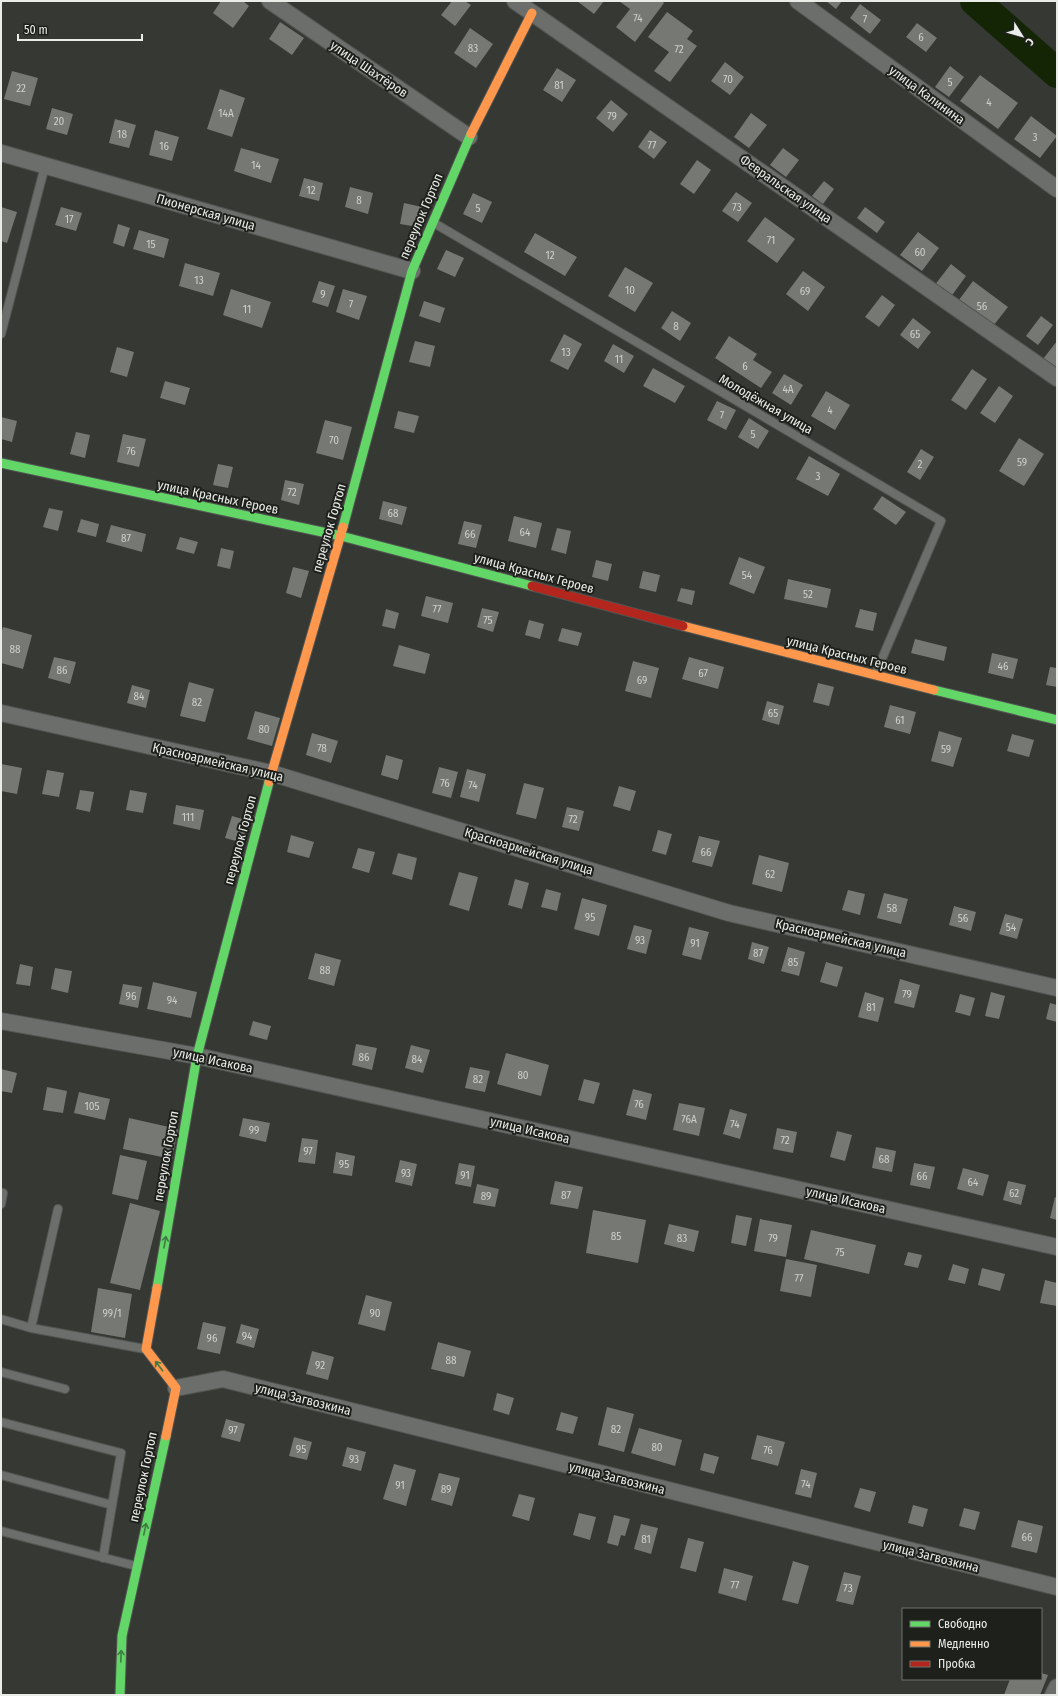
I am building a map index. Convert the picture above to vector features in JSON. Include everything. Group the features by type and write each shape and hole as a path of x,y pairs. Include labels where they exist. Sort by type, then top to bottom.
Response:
{"street":[{"name":"улица Шахтёров","path":"270,1 469,137"},
{"name":"Февральская улица","path":"515,1 1057,378"},
{"name":"улица Калинина","path":"798,1 1057,189"},
{"name":"переулок Гортоп","path":"146,1349 197,1056 271,773 340,536 412,271 469,137 532,13"},
{"name":"Пионерская улица","path":"1,153 412,271"},
{"name":"улица Красных Героев","path":"1,463 340,536 875,676 1057,720"},
{"name":"Красноармейская улица","path":"1,713 271,773 729,912 1057,988"},
{"name":"улица Исакова","path":"1,1020 197,1056 1057,1247"},
{"path":"146,1349 176,1388"},
{"name":"улица Загвозкина","path":"176,1388 223,1379 1057,1587"},
{"name":"переулок Гортоп","path":"120,1695 122,1636 176,1388"},
{"path":"1054,1695 1057,1687"}],"lane":[{"path":"1,334 45,166"},
{"name":"Молодёжная улица","path":"433,223 941,521 875,676"},
{"path":"1,1204 3,1193"},
{"path":"30,1328 58,1210"},
{"path":"1,1319 30,1328 146,1349"},
{"path":"1,1372 65,1389"},
{"path":"1,1422 121,1453 103,1558"},
{"path":"1,1475 112,1505"},
{"path":"1,1531 137,1567"}],"building":[{"path":"221,1 243,1 249,6 233,28 213,13"},
{"path":"452,1 465,1 471,5 455,26 441,15"},
{"path":"577,1 604,1 594,14"},
{"path":"619,1 662,1 664,3 635,42 616,27 630,9"},
{"path":"826,1 842,1 836,9"},
{"path":"860,4 881,20 870,34 850,18"},
{"path":"667,12 693,31 687,39 697,46 670,82 654,71 669,52 648,37"},
{"path":"280,22 304,38 292,55 269,39"},
{"path":"917,23 937,38 926,52 906,37"},
{"path":"470,28 493,44 476,68 454,53"},
{"path":"725,62 744,77 730,95 711,81"},
{"path":"950,66 964,77 949,97 935,87"},
{"path":"557,68 576,80 562,102 543,90"},
{"path":"12,71 38,78 30,106 4,99"},
{"path":"980,75 1018,103 998,129 960,101"},
{"path":"220,89 245,98 232,137 207,129"},
{"path":"611,100 628,114 613,132 596,118"},
{"path":"52,108 73,114 67,135 46,129"},
{"path":"751,113 767,125 749,148 734,137"},
{"path":"1031,116 1057,136 1040,158 1014,139"},
{"path":"115,119 136,125 129,148 109,143"},
{"path":"155,130 179,137 172,161 149,155"},
{"path":"650,130 667,142 654,159 638,147"},
{"path":"241,148 279,159 271,183 234,171"},
{"path":"783,148 799,160 786,177 770,165"},
{"path":"697,160 711,170 694,194 680,184"},
{"path":"304,178 323,183 319,201 299,196"},
{"path":"824,181 834,189 823,204 812,196"},
{"path":"350,187 373,193 368,214 345,207"},
{"path":"736,192 752,203 738,222 722,211"},
{"path":"473,193 492,202 482,223 463,214"},
{"path":"404,203 422,207 418,227 400,224"},
{"path":"1,207 17,212 7,243 1,241"},
{"path":"61,207 82,213 76,231 55,225"},
{"path":"865,207 885,222 877,233 857,218"},
{"path":"765,217 795,239 777,263 747,241"},
{"path":"118,224 130,228 124,247 113,243"},
{"path":"139,230 169,239 164,258 133,249"},
{"path":"918,232 939,248 922,271 900,255"},
{"path":"535,233 577,257 565,276 524,252"},
{"path":"446,250 464,258 455,277 437,269"},
{"path":"185,263 220,273 213,296 179,286"},
{"path":"951,264 966,276 950,298 934,286"},
{"path":"625,267 653,283 635,312 608,296"},
{"path":"803,271 825,287 808,311 786,294"},
{"path":"319,281 335,286 328,307 312,302"},
{"path":"973,281 1008,307 990,330 956,304"},
{"path":"231,289 271,302 262,328 223,315"},
{"path":"343,289 367,296 359,320 336,312"},
{"path":"882,295 895,305 879,327 865,317"},
{"path":"424,301 445,308 440,323 419,316"},
{"path":"672,311 691,323 680,341 661,328"},
{"path":"1041,316 1053,325 1038,345 1026,336"},
{"path":"913,318 931,332 918,349 900,335"},
{"path":"564,334 582,344 568,370 550,361"},
{"path":"729,336 757,354 753,360 772,372 761,388 715,358"},
{"path":"415,341 435,346 430,367 409,362"},
{"path":"1057,341 1057,366 1056,368 1043,359"},
{"path":"613,344 634,356 624,373 604,361"},
{"path":"117,347 134,352 127,377 110,372"},
{"path":"653,368 685,386 675,403 643,386"},
{"path":"972,369 987,379 966,410 951,400"},
{"path":"784,374 803,385 791,405 772,393"},
{"path":"165,381 190,388 185,405 160,398"},
{"path":"999,386 1013,396 995,423 980,413"},
{"path":"826,391 850,405 835,430 811,416"},
{"path":"717,401 736,410 726,430 707,420"},
{"path":"398,411 419,416 414,433 394,428"},
{"path":"1,417 17,421 12,442 1,439"},
{"path":"749,418 769,431 758,449 738,437"},
{"path":"325,420 352,427 343,460 316,453"},
{"path":"76,432 90,435 85,458 70,454"},
{"path":"123,434 146,439 139,467 117,462"},
{"path":"1019,438 1044,454 1024,486 999,471"},
{"path":"921,449 934,457 920,480 907,472"},
{"path":"809,456 840,474 828,496 796,479"},
{"path":"218,464 233,467 228,488 213,485"},
{"path":"285,480 304,484 299,505 281,500"},
{"path":"882,496 906,512 896,525 873,509"},
{"path":"383,501 407,507 402,525 379,519"},
{"path":"49,508 63,511 58,531 43,527"},
{"path":"514,516 542,523 536,548 508,541"},
{"path":"81,519 99,524 96,537 77,532"},
{"path":"464,521 482,525 476,548 458,544"},
{"path":"111,525 146,534 142,552 106,542"},
{"path":"557,528 571,531 566,554 551,550"},
{"path":"180,537 198,542 194,554 176,549"},
{"path":"221,548 234,551 230,569 217,566"},
{"path":"739,557 765,567 754,594 729,584"},
{"path":"596,560 612,564 608,581 592,577"},
{"path":"293,567 309,571 301,598 286,593"},
{"path":"643,571 660,575 656,592 639,588"},
{"path":"788,579 831,589 827,608 784,599"},
{"path":"681,588 695,591 692,605 677,601"},
{"path":"426,596 453,603 448,623 421,616"},
{"path":"482,608 499,612 493,632 477,627"},
{"path":"386,609 399,613 395,629 382,626"},
{"path":"860,609 877,613 873,631 855,627"},
{"path":"529,620 544,624 540,639 525,635"},
{"path":"3,627 32,635 23,669 1,663 1,634"},
{"path":"562,628 582,633 578,646 558,641"},
{"path":"915,639 947,647 944,661 911,653"},
{"path":"399,645 430,654 425,674 393,666"},
{"path":"992,653 1018,659 1013,679 988,673"},
{"path":"54,657 76,662 70,684 48,678"},
{"path":"689,657 724,667 718,689 682,679"},
{"path":"633,661 659,668 651,698 625,691"},
{"path":"1050,667 1057,668 1057,687 1046,685"},
{"path":"189,682 214,689 205,722 180,716"},
{"path":"818,683 834,687 829,706 813,702"},
{"path":"132,685 150,690 146,708 127,703"},
{"path":"767,701 784,706 779,725 762,720"},
{"path":"890,705 916,712 910,734 884,727"},
{"path":"255,711 280,718 272,746 247,739"},
{"path":"939,731 962,738 953,767 931,761"},
{"path":"312,733 338,741 331,763 306,755"},
{"path":"1012,734 1034,740 1029,757 1007,751"},
{"path":"386,755 403,760 398,780 381,775"},
{"path":"1,764 22,768 17,794 1,791"},
{"path":"439,767 458,772 451,798 432,793"},
{"path":"467,769 486,774 479,802 460,797"},
{"path":"47,770 64,773 59,797 42,794"},
{"path":"524,783 544,788 536,819 516,814"},
{"path":"619,786 636,791 630,811 613,806"},
{"path":"80,790 94,792 90,812 76,809"},
{"path":"130,790 147,793 143,813 126,810"},
{"path":"176,805 204,810 200,830 173,824"},
{"path":"567,807 584,811 579,831 562,827"},
{"path":"232,816 249,821 243,843 225,838"},
{"path":"658,830 672,834 666,855 652,851"},
{"path":"291,835 314,842 309,858 287,852"},
{"path":"699,836 720,841 712,867 692,862"},
{"path":"358,848 375,852 369,873 352,868"},
{"path":"398,853 417,858 412,880 392,874"},
{"path":"759,855 789,863 782,892 752,884"},
{"path":"459,872 478,877 469,911 449,905"},
{"path":"515,879 529,883 522,909 508,905"},
{"path":"546,889 561,893 557,911 541,907"},
{"path":"848,890 865,894 860,915 842,910"},
{"path":"884,893 908,899 901,924 877,918"},
{"path":"582,898 607,905 599,936 574,929"},
{"path":"954,906 976,912 971,931 949,925"},
{"path":"1005,914 1023,919 1017,939 999,934"},
{"path":"634,925 652,930 646,954 627,949"},
{"path":"689,927 709,932 701,960 682,955"},
{"path":"752,942 769,947 764,964 748,959"},
{"path":"788,947 805,952 799,976 781,971"},
{"path":"315,953 341,960 334,986 308,979"},
{"path":"826,962 843,967 837,987 820,982"},
{"path":"20,964 33,967 30,986 16,984"},
{"path":"55,968 72,971 68,993 51,989"},
{"path":"900,979 920,985 914,1008 894,1003"},
{"path":"153,982 197,992 191,1018 147,1009"},
{"path":"123,984 142,987 138,1008 119,1004"},
{"path":"865,992 884,998 878,1022 858,1017"},
{"path":"991,992 1005,996 999,1019 985,1016"},
{"path":"960,994 975,998 970,1016 955,1012"},
{"path":"1050,1003 1057,1005 1057,1022 1046,1019"},
{"path":"253,1021 271,1026 267,1040 249,1035"},
{"path":"356,1044 377,1048 372,1070 352,1065"},
{"path":"411,1045 430,1050 423,1073 405,1068"},
{"path":"506,1053 549,1065 541,1096 497,1084"},
{"path":"470,1067 490,1071 485,1092 465,1088"},
{"path":"1,1069 17,1073 12,1093 1,1091"},
{"path":"584,1079 600,1083 594,1104 578,1100"},
{"path":"47,1087 67,1091 63,1113 43,1110"},
{"path":"633,1089 652,1094 646,1120 626,1115"},
{"path":"79,1092 110,1099 105,1120 74,1113"},
{"path":"679,1103 705,1108 699,1136 673,1130"},
{"path":"730,1109 747,1114 740,1139 723,1134"},
{"path":"129,1118 178,1129 172,1159 123,1149"},
{"path":"243,1118 270,1123 266,1142 239,1136"},
{"path":"777,1128 797,1132 793,1153 773,1149"},
{"path":"837,1131 852,1135 845,1161 830,1157"},
{"path":"302,1138 318,1140 315,1164 298,1162"},
{"path":"876,1147 896,1151 892,1172 872,1168"},
{"path":"336,1152 355,1156 352,1176 333,1173"},
{"path":"120,1155 147,1161 138,1200 112,1194"},
{"path":"400,1160 417,1164 412,1186 395,1182"},
{"path":"459,1163 475,1166 471,1187 455,1184"},
{"path":"914,1163 935,1167 930,1189 910,1185"},
{"path":"963,1168 989,1175 983,1196 957,1189"},
{"path":"555,1181 583,1187 578,1209 550,1204"},
{"path":"1008,1181 1026,1185 1021,1205 1003,1200"},
{"path":"477,1184 499,1189 495,1207 473,1203"},
{"path":"1055,1197 1057,1198 1057,1220 1050,1218"},
{"path":"130,1203 160,1211 140,1290 110,1283"},
{"path":"593,1210 646,1220 638,1263 586,1253"},
{"path":"736,1215 752,1218 746,1246 731,1243"},
{"path":"760,1219 792,1225 786,1257 754,1251"},
{"path":"669,1224 699,1231 694,1252 664,1244"},
{"path":"811,1230 876,1245 869,1274 804,1259"},
{"path":"908,1252 922,1255 918,1268 904,1265"},
{"path":"786,1259 817,1265 811,1297 780,1291"},
{"path":"953,1264 969,1269 965,1284 948,1280"},
{"path":"982,1268 1005,1274 1000,1291 978,1285"},
{"path":"1045,1280 1057,1283 1057,1306 1040,1303"},
{"path":"98,1288 132,1294 125,1338 91,1332"},
{"path":"366,1295 392,1302 385,1331 358,1324"},
{"path":"203,1322 226,1327 220,1354 197,1349"},
{"path":"241,1324 259,1329 254,1348 236,1343"},
{"path":"438,1342 471,1351 464,1377 431,1369"},
{"path":"312,1351 334,1357 328,1380 306,1374"},
{"path":"497,1393 514,1398 509,1415 493,1410"},
{"path":"607,1407 634,1414 624,1452 598,1445"},
{"path":"561,1412 578,1417 573,1434 556,1430"},
{"path":"226,1419 245,1424 240,1442 221,1437"},
{"path":"639,1428 682,1440 675,1466 631,1453"},
{"path":"757,1435 785,1442 778,1466 751,1459"},
{"path":"294,1437 312,1442 307,1460 289,1456"},
{"path":"347,1447 366,1452 361,1471 342,1466"},
{"path":"704,1453 719,1457 714,1474 700,1470"},
{"path":"394,1464 416,1470 406,1506 383,1499"},
{"path":"801,1469 817,1473 811,1498 795,1494"},
{"path":"439,1473 460,1478 452,1506 431,1500"},
{"path":"860,1488 876,1492 870,1512 854,1507"},
{"path":"519,1494 535,1498 529,1521 512,1516"},
{"path":"913,1505 928,1509 923,1527 908,1523"},
{"path":"964,1508 980,1512 975,1530 959,1526"},
{"path":"579,1513 596,1517 590,1540 573,1535"},
{"path":"614,1515 630,1519 625,1536 621,1535 618,1546 607,1543"},
{"path":"1018,1520 1043,1526 1037,1553 1011,1547"},
{"path":"641,1524 658,1528 651,1554 634,1549"},
{"path":"688,1538 704,1542 696,1572 680,1568"},
{"path":"793,1561 809,1566 798,1604 782,1600"},
{"path":"724,1568 753,1576 746,1601 718,1593"},
{"path":"844,1572 861,1576 853,1605 836,1601"},
{"path":"1042,1673 1048,1675 1040,1695 1004,1695 1010,1680 1042,1680"}],"waterway":[{"path":"975,1 1057,73"}],"traffic: fast":[{"path":"343,527 412,271 471,134"},
{"path":"1,463 341,536 532,586"},
{"path":"934,690 1057,720"},
{"path":"157,1288 197,1056 269,782"},
{"path":"120,1695 122,1636 166,1436"}],"traffic: slow":[{"path":"471,134 532,13"},
{"path":"269,782 343,527"},
{"path":"683,626 934,690"},
{"path":"157,1288 146,1349 176,1388 166,1436"}],"traffic: jam":[{"path":"532,586 683,626"}]}
